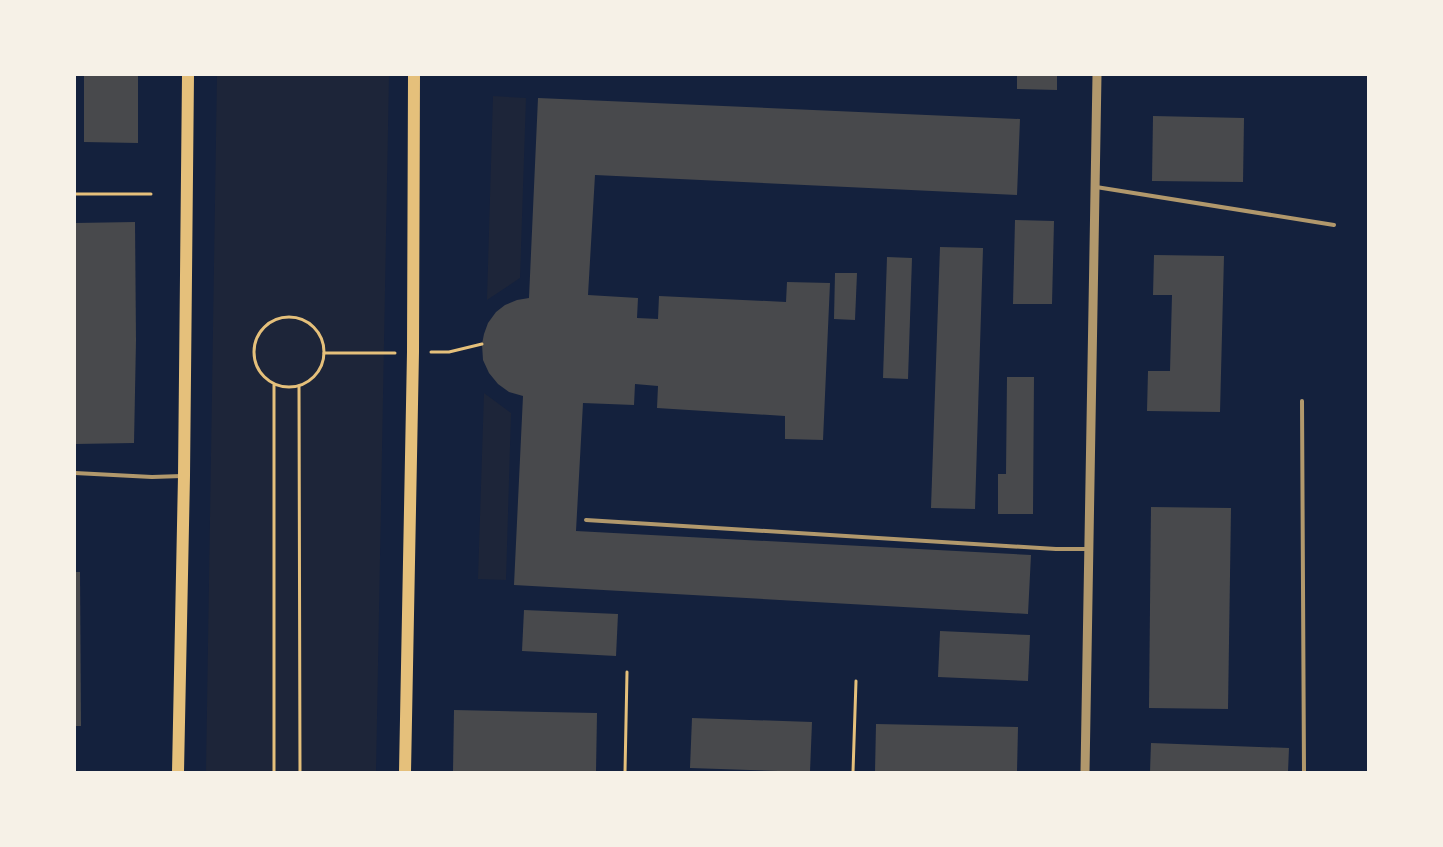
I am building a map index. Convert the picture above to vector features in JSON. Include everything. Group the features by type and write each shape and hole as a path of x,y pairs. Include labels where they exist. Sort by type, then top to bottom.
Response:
{"main road":[{"path":"178,772 184,476 188,75"},
{"path":"405,772 413,352 414,75"}],"street":[{"path":"1085,772 1097,75"}],"lane":[{"path":"1096,187 1334,225"},
{"path":"1302,401 1304,772"},
{"path":"75,473 152,477 184,476"},
{"path":"586,520 1056,549 1089,549"}],"path":[{"path":"75,194 151,194"},
{"path":"290,316 311,324 323,342 322,364 317,374 309,382 299,386 286,388 274,385 262,376 255,364 253,351 256,337 264,326 276,319 290,316"},
{"path":"274,385 274,772"},
{"path":"299,386 300,772"},
{"path":"625,772 627,672"},
{"path":"853,772 856,681"}],"shaded area":[{"path":"217,75 389,75 376,772 206,772"},
{"path":"493,96 526,98 520,278 487,300"},
{"path":"484,393 511,413 506,580 478,579"}],"building":[{"path":"84,75 138,75 138,143 84,142"},
{"path":"1017,75 1057,75 1057,90 1017,89"},
{"path":"538,98 1020,119 1017,195 595,175 588,295 638,298 637,318 658,319 659,296 786,302 787,282 830,283 823,440 785,439 785,416 657,408 658,386 635,384 634,405 583,403 576,531 1031,555 1028,614 514,585 523,396 509,392 498,384 489,373 483,360 482,344 488,323 496,312 505,305 529,298"},
{"path":"1153,116 1244,118 1243,182 1152,181"},
{"path":"1015,220 1054,221 1052,304 1013,304"},
{"path":"135,222 136,340 134,443 75,444 75,223"},
{"path":"940,247 983,248 975,509 931,508"},
{"path":"1154,255 1224,256 1220,412 1147,411 1148,371 1170,371 1172,295 1153,295"},
{"path":"887,257 912,258 908,379 883,378"},
{"path":"835,273 857,273 855,320 834,319"},
{"path":"1007,377 1034,377 1033,514 998,514 998,474 1006,474"},
{"path":"1151,507 1231,508 1228,709 1149,708"},
{"path":"75,572 80,572 81,726 75,726"},
{"path":"524,610 618,614 616,656 522,651"},
{"path":"940,631 1030,635 1028,681 938,677"},
{"path":"454,710 597,713 596,772 453,772"},
{"path":"692,718 812,722 810,772 690,768"},
{"path":"876,724 1018,727 1017,772 875,772"},
{"path":"1151,743 1289,748 1288,772 1150,772"}]}
